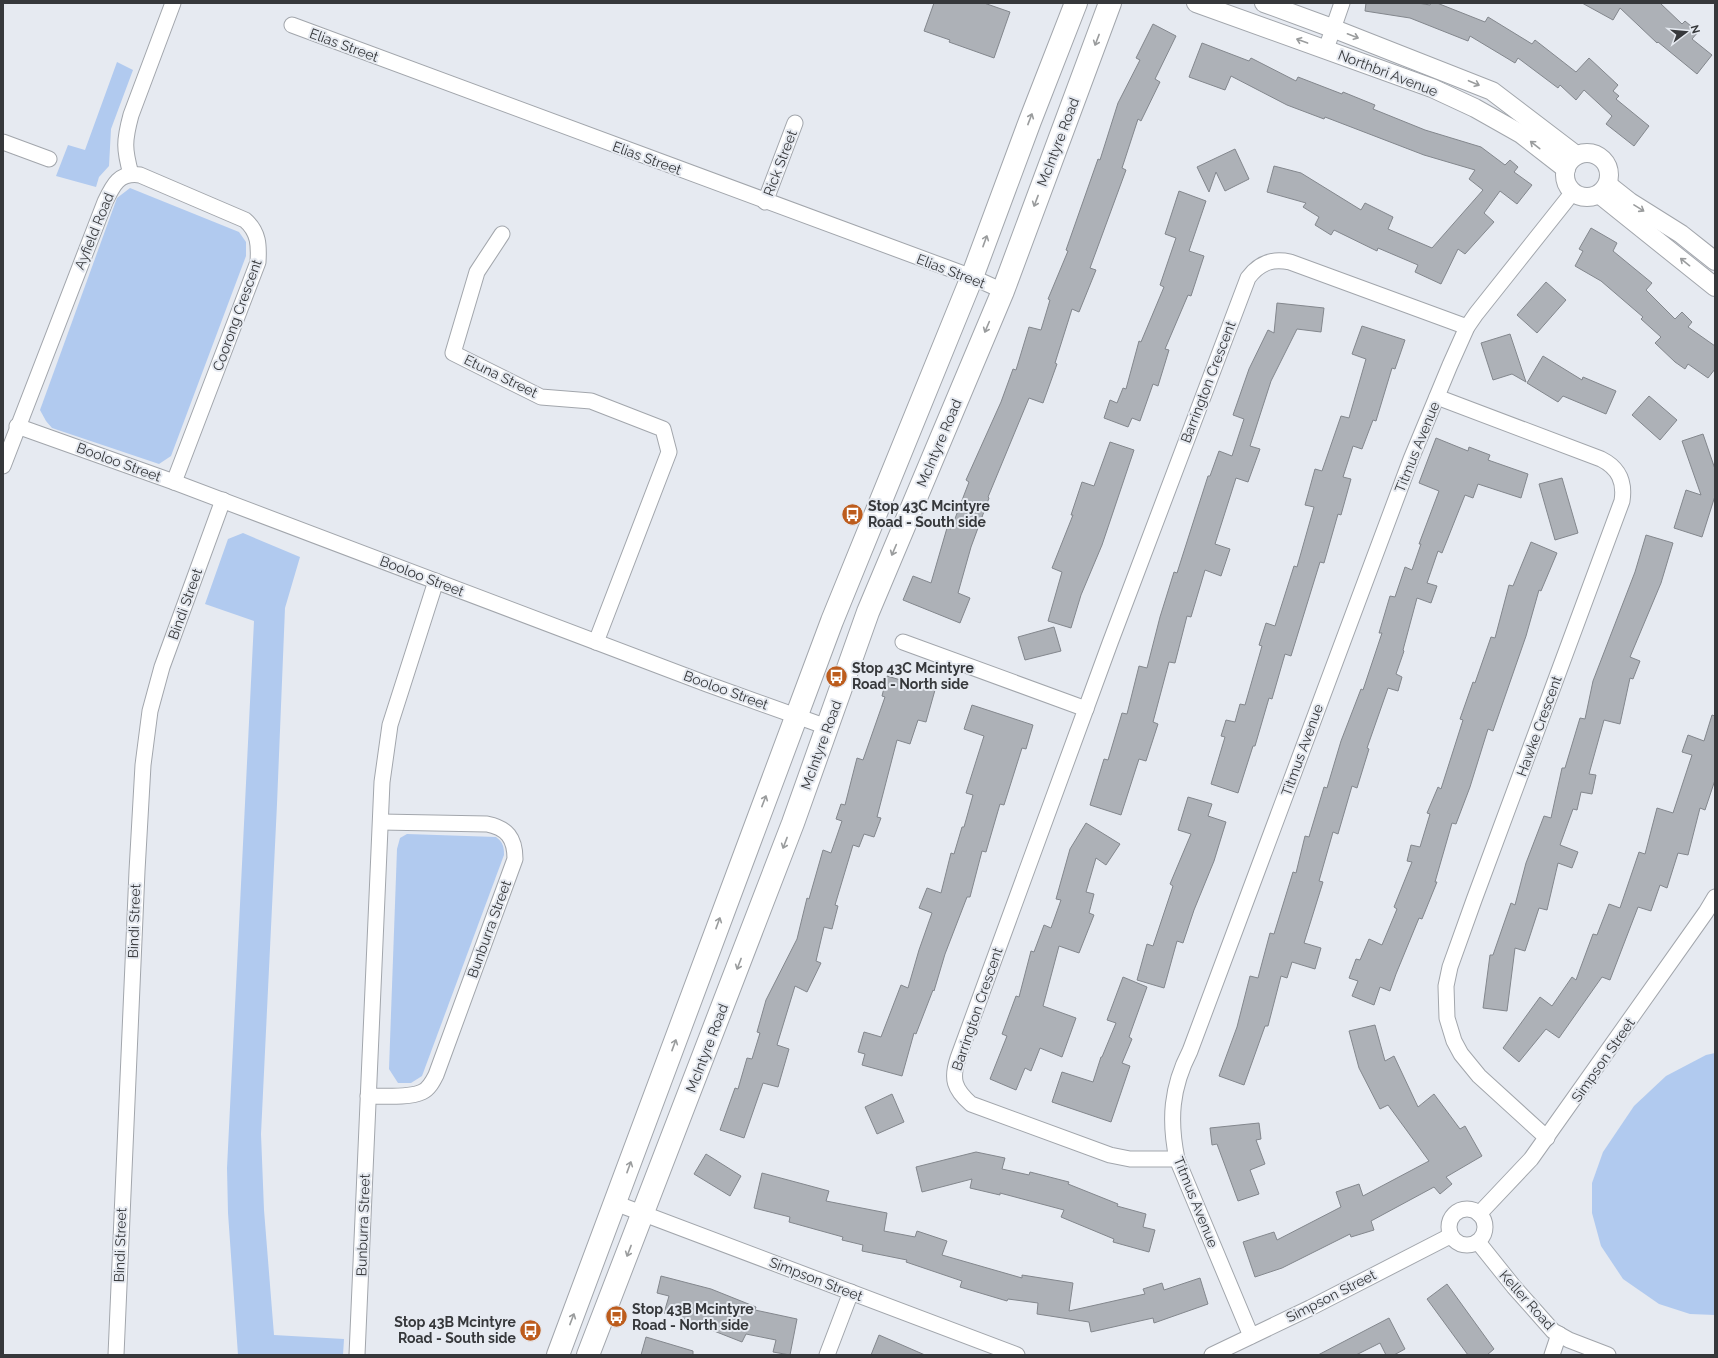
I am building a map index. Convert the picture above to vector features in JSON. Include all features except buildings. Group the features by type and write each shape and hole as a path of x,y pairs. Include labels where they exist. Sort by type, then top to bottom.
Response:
{"main road":[{"path":"558,1355 832,621 972,278 1030,121 1076,3"},
{"name":"McIntyre Road","path":"588,1355 793,823 868,612 1003,291 1110,3"}],"street":[{"path":"131,174 125,149 126,132 173,3"},
{"name":"Northbri Avenue","path":"1196,3 1432,88 1475,108 1571,162"},
{"name":"Northbri Avenue","path":"1264,3 1492,91 1571,162"},
{"path":"1326,49 1332,28 1342,3"},
{"name":"Elias Street","path":"292,25 972,278 1003,291"},
{"name":"Rick Street","path":"765,202 796,124"},
{"path":"3,142 49,159"},
{"path":"1590,153 1602,159 1607,164 1609,171 1603,189 1586,197 1573,192 1566,181 1571,162 1590,153"},
{"name":"Ayfield Road","path":"3,466 17,426 104,202 112,187 119,179 131,174"},
{"name":"Coorong Crescent","path":"131,174 140,175 245,220 251,226 259,245 258,262 174,482"},
{"path":"1603,189 1630,202 1681,234 1715,261"},
{"path":"1603,189 1715,287"},
{"name":"Titmus Avenue","path":"1251,1336 1177,1159 1172,1139 1171,1120 1179,1075 1192,1044 1411,459 1467,328 1573,192"},
{"name":"Etuna Street","path":"502,234 477,272 453,353 541,397 591,401 663,429 669,452 596,642"},
{"name":"Barrington Crescent","path":"1177,1159 1130,1159 1110,1155 971,1104 962,1096 955,1083 954,1071 958,1058 1086,709 1246,282 1255,269 1269,261 1280,260 1290,262 1467,328"},
{"name":"Hawke Crescent","path":"1437,397 1601,459 1614,467 1622,481 1622,501 1474,900 1450,967 1446,986 1447,1018 1454,1040 1461,1054 1479,1076 1547,1138"},
{"name":"Booloo Street","path":"17,426 223,500 707,684 827,727"},
{"name":"Bindi Street","path":"116,1355 136,871 143,765 150,711 162,666 223,500"},
{"name":"Bunburra Street","path":"357,1355 382,782 390,725 436,581"},
{"path":"903,642 1086,709"},
{"name":"Bunburra Street","path":"368,1096 410,1095 422,1092 431,1084 436,1075 515,859 515,848 512,839 505,831 496,826 487,824 381,822"},
{"name":"Simpson Street","path":"1479,1214 1531,1159 1547,1138 1715,897"},
{"name":"Simpson Street","path":"615,1204 1017,1355"},
{"path":"1468,1209 1479,1214 1484,1222 1485,1228 1483,1236 1478,1242 1472,1245 1465,1246 1458,1243 1450,1236 1448,1226 1451,1218 1456,1212 1468,1209"},
{"name":"Simpson Street","path":"1212,1355 1450,1236"},
{"name":"Keller Road","path":"1478,1242 1537,1314 1553,1331 1569,1340 1608,1355"},
{"path":"827,1355 850,1292"},
{"path":"1552,1355 1560,1334"}],"shaded area":[{"path":"117,62 133,70 111,129 109,166 99,177 96,187 56,176 68,145 85,150"},
{"path":"130,188 239,232 246,242 246,256 171,456 159,464 52,428 40,410 117,198"},
{"path":"243,533 300,557 285,608 261,1134 264,1210 274,1335 344,1339 343,1355 238,1355 228,1213 227,1168 254,621 205,604 228,539"},
{"path":"407,834 496,837 503,845 504,855 422,1076 411,1083 398,1083 389,1069 397,849 400,838"},
{"path":"1715,1053 1715,1315 1690,1314 1659,1304 1623,1279 1601,1246 1592,1213 1592,1183 1603,1152 1634,1106 1666,1076 1706,1055"}],"place":[{"name":"Stop 43C Mcintyre Road - South side","path":"852,514"},
{"name":"Stop 43C Mcintyre Road - North side","path":"836,676"},
{"name":"Stop 43B Mcintyre Road - North side","path":"616,1317"},
{"name":"Stop 43B Mcintyre Road - South side","path":"531,1330"}]}
